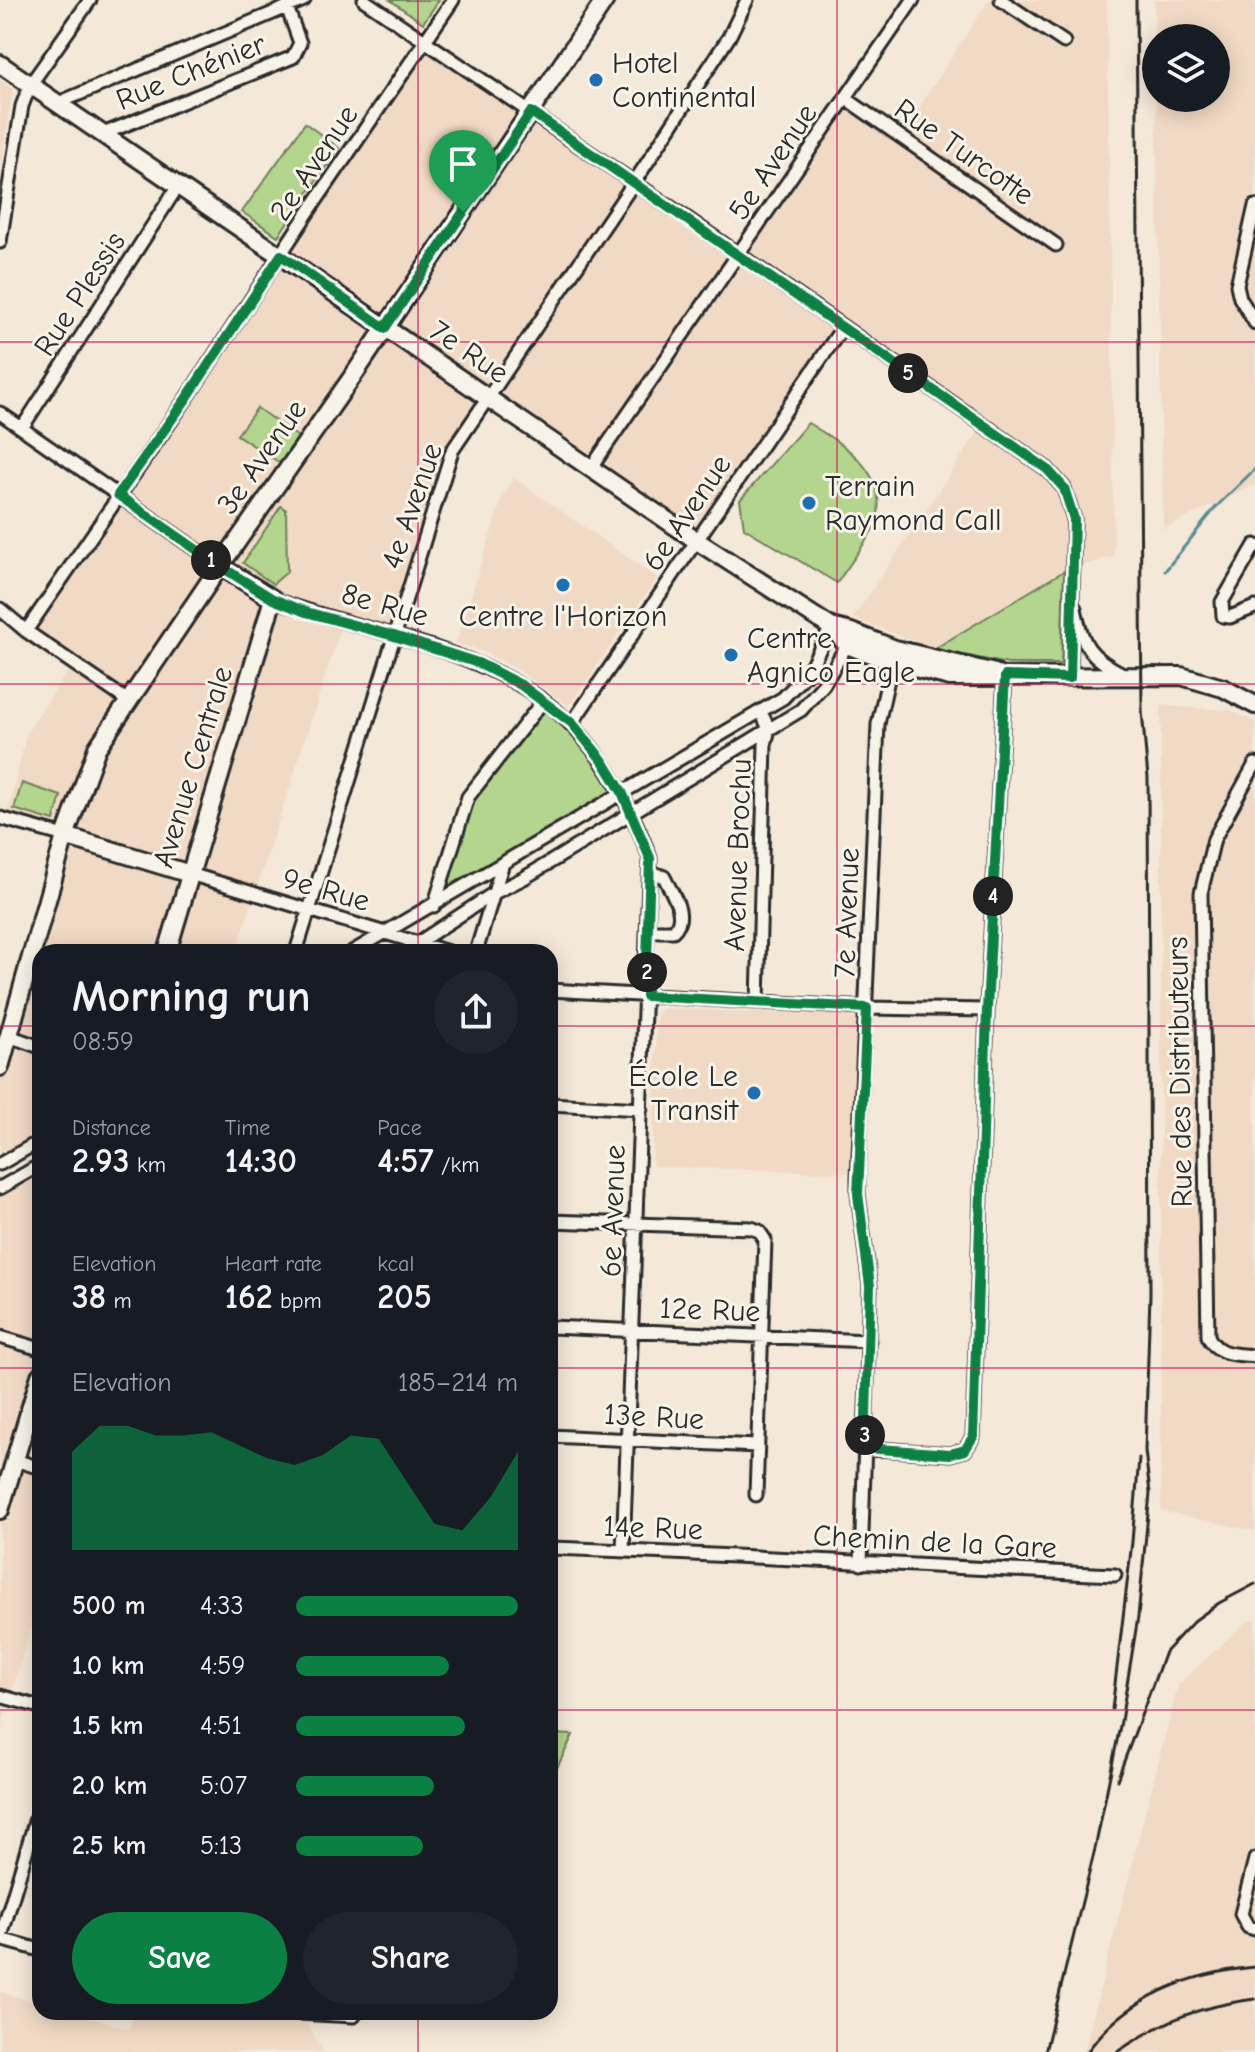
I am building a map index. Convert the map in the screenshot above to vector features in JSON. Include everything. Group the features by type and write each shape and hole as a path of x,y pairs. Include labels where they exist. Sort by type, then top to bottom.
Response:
{"main road":[{"name":"3e Avenue","path":"35,944 65,836 90,762 128,701 385,328 605,0"},
{"name":"7e Rue","path":"0,64 697,541 831,627 847,645 893,655"},
{"name":"8e Rue","path":"220,566 273,599"},
{"name":"Avenue Centrale","path":"169,944 273,599"},
{"name":"7e Rue","path":"831,627 851,632 893,655 950,677 1190,678 1223,688 1255,705"},
{"path":"65,836 190,874"},
{"name":"3e Avenue","path":"0,1067 32,954"},
{"path":"0,1510 32,1403"}],"street":[{"path":"0,242 19,117 30,85 90,0"},
{"path":"58,103 304,0"},
{"path":"364,0 740,255 1047,469 1064,488 1074,519 1070,678"},
{"name":"2e Avenue","path":"26,631 188,396 453,0"},
{"name":"4e Avenue","path":"298,944 448,460 729,37 747,0"},
{"name":"5e Avenue","path":"591,468 913,0"},
{"path":"1001,0 1064,42"},
{"name":"Rue Chénier","path":"103,134 293,57 300,43 287,7"},
{"name":"Rue Turcotte","path":"845,98 1056,245"},
{"name":"Rue Plessis","path":"22,428 178,186"},
{"path":"1255,206 1237,285 1240,298 1255,323"},
{"name":"6e Avenue","path":"572,723 842,328"},
{"name":"8e Rue","path":"0,413 220,566"},
{"path":"1255,545 1222,602 1221,609 1223,616 1230,617 1255,607"},
{"path":"1072,592 1078,626 1089,651 1101,663 1127,676"},
{"name":"8e Rue","path":"273,599 306,612 478,663 503,674 572,723 603,761 622,792 650,858 651,872 664,877 681,916 680,925 673,931 649,931"},
{"path":"0,609 26,631 128,701"},
{"path":"364,944 761,712 795,688 808,672 831,627"},
{"path":"420,943 494,893 524,878 801,710 816,696 847,645"},
{"name":"7e Avenue","path":"861,1564 870,1286 858,1194 878,724 893,655"},
{"path":"865,1448 950,1454 965,1450 973,1437 987,1010 1005,676"},
{"path":"434,906 468,797 543,701"},
{"name":"Avenue Brochu","path":"758,1002 765,745 769,729 761,712"},
{"name":"Rue des Distributeurs","path":"1255,764 1214,839 1201,893 1208,1336 1216,1349 1223,1352 1255,1356"},
{"path":"0,818 65,836"},
{"path":"478,944 502,866"},
{"name":"6e Avenue","path":"623,1551 651,872"},
{"name":"9e Rue","path":"190,874 423,944"},
{"path":"558,990 867,1008 987,1010"},
{"path":"9,1036 32,1044"},
{"path":"558,1104 641,1109"},
{"path":"32,1146 0,1164 4,1186 32,1170"},
{"path":"558,1221 751,1228 759,1231 765,1240 756,1495"},
{"name":"12e Rue","path":"558,1327 869,1341"},
{"path":"0,1337 32,1347"},
{"name":"13e Rue","path":"558,1436 757,1446"},
{"path":"15,1460 32,1465"},
{"name":"14e Rue","path":"558,1548 753,1556"},
{"name":"Chemin de la Gare","path":"753,1556 1115,1575"},
{"path":"0,1696 32,1705"},
{"path":"32,1841 0,1940 32,1948"},
{"path":"1255,1859 1241,1914 1248,1927 1255,1929"}],"shaded area":[{"path":"989,0 1107,0 1114,556 1064,571 934,649 853,618 981,428 842,327 695,537 487,390 443,458 388,630 344,618 239,944 38,944 69,838 7,815 27,732 68,671 15,635 425,30 739,253 845,97 899,138"},
{"path":"1154,0 1255,0 1255,485 1163,529 1156,112 1230,112 1230,24 1154,24"},
{"path":"0,80 13,89 0,171"},
{"name":"Centre l'Horizon","path":"514,478 657,578 569,706 518,670 485,652 456,643 502,498"},
{"path":"1161,706 1230,710 1255,722 1255,1531 1161,1511"},
{"path":"32,963 32,1138 0,1156 0,1072"},
{"name":"École Le Transit","path":"662,1009 851,1015 856,1021 850,1173 652,1166 657,1014"},
{"path":"32,1177 32,1622 0,1732 0,1196"},
{"path":"1255,1619 1255,2052 1084,2052 1178,1685 1246,1622"},
{"path":"0,1992 32,2001 32,2020 98,2020 129,2029 132,2020 305,2020 324,2052 0,2052"}],"green space":[{"path":"390,0 439,0 423,23"},
{"path":"305,123 339,148 278,236 242,212"},
{"path":"257,408 298,437 280,463 237,435"},
{"name":"Terrain Raymond Call","path":"808,423 859,460 876,486 879,502 875,525 837,583 744,528 740,500"},
{"path":"281,506 286,510 287,572 273,584 243,563"},
{"path":"1064,571 1061,664 1008,664 934,649"},
{"path":"543,701 572,723 622,792 434,906 468,797"},
{"path":"22,783 61,796 54,821 14,809"},
{"path":"558,1734 573,1735 558,1766"}],"waterway":[{"path":"1165,571 1216,507 1255,469"}],"railway":[{"path":"1045,2052 1095,1849 1121,1721 1138,1617 1150,1493 1145,1451 1150,1294 1148,778 1142,711 1136,0"},
{"path":"1112,1709 1139,1458"},
{"path":"1117,1780 1165,1652 1194,1621 1219,1603 1255,1584"},
{"path":"1087,2052 1121,2016 1161,1991 1207,1975 1255,1967"},
{"path":"1117,2052 1183,2016 1255,1999"}],"place":[{"name":"Hotel Continental","path":"596,80"},
{"name":"Terrain Raymond Call","path":"809,503"},
{"name":"Centre l'Horizon","path":"563,585"},
{"name":"Centre Agnico Eagle","path":"731,655"},
{"name":"École Le Transit","path":"754,1093"}],"route":[{"path":"531,112 1047,469 1064,488 1074,519 1070,678 1005,676 987,1010 973,1437 965,1450 950,1454 865,1448 870,1286 858,1194 867,1008 646,996 650,858 622,792 603,761 572,723 521,685 478,663 306,612 273,599 118,495 281,255 385,328 463,212 531,112"}]}
